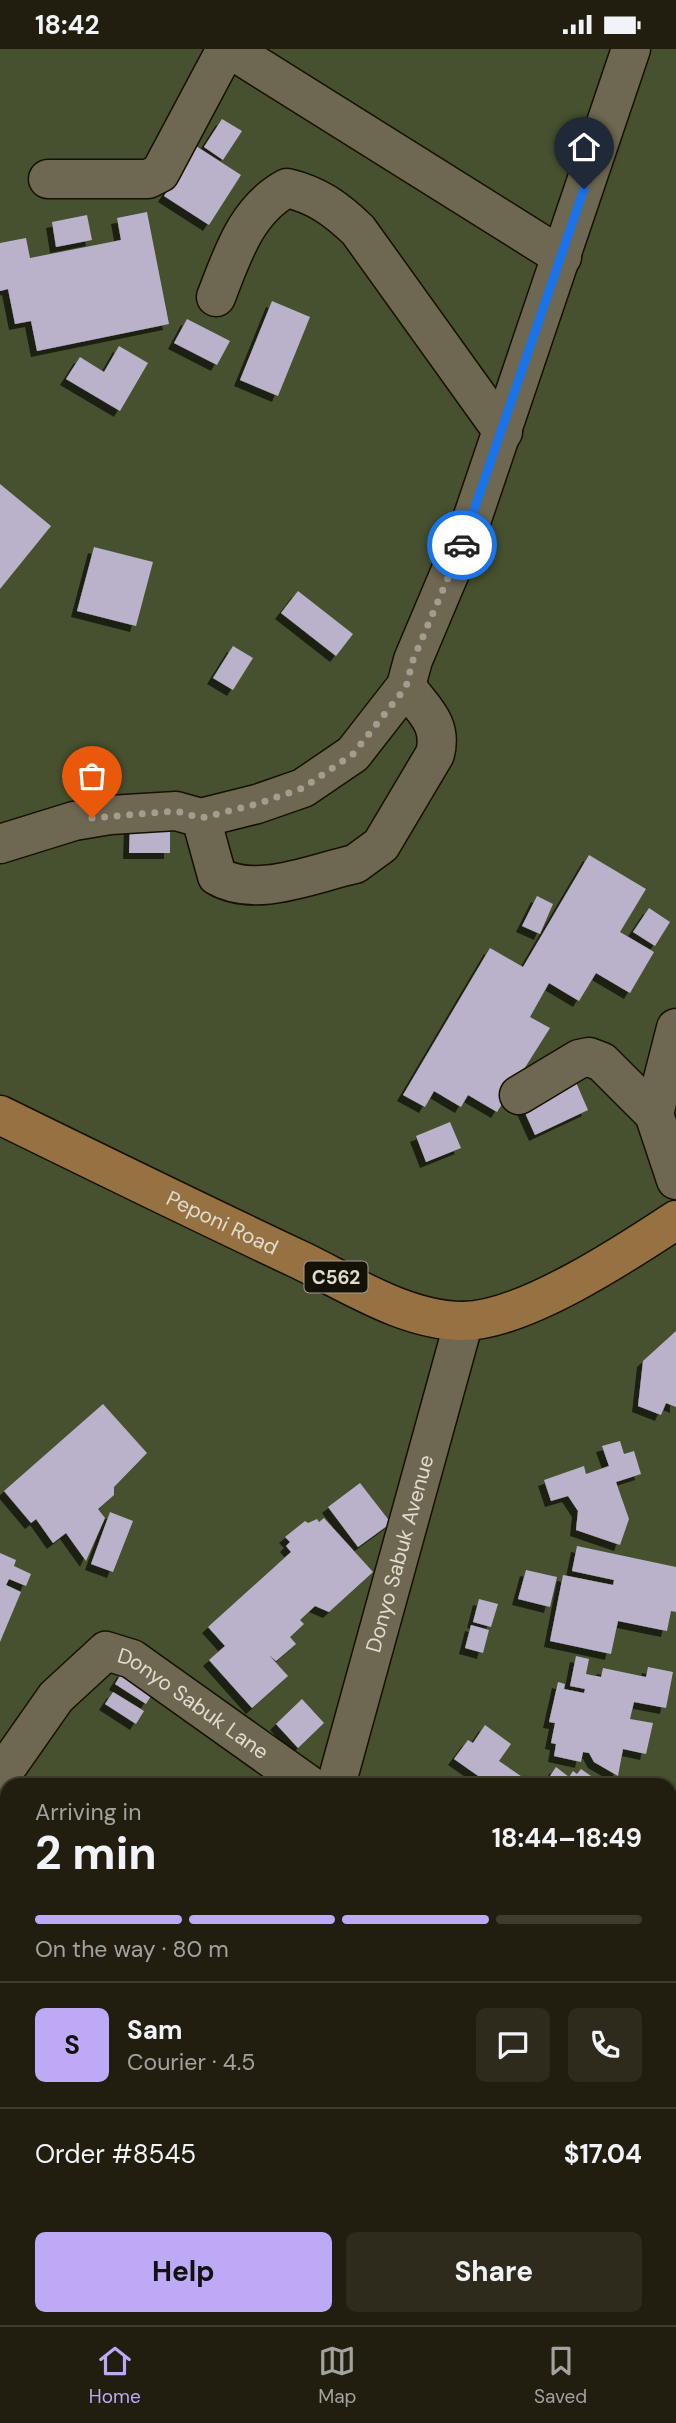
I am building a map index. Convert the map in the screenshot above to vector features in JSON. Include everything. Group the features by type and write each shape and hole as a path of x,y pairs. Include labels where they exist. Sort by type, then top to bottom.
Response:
{"main road":[{"name":"Peponi Road","path":"0,1115 395,1305 428,1317 464,1321 501,1315 543,1297 633,1249 676,1220"}],"street":[{"path":"48,179 148,179 160,173 228,49 562,257"},
{"path":"0,844 74,821 110,815 176,811 201,818 257,804 303,788 353,754 406,687 413,660 470,526 631,49"},
{"path":"216,297 233,252 251,220 273,196 287,188 312,194 338,211 358,230 503,432"},
{"path":"201,818 217,876 235,884 260,885 355,864 368,856 381,845 435,754 439,740 438,729 406,687"},
{"path":"654,1114 676,1028"},
{"path":"519,1095 589,1056 602,1062 654,1114 676,1180"},
{"name":"Donyo Sabuk Avenue","path":"337,1778 464,1321"},
{"name":"Donyo Sabuk Lane","path":"0,1777 56,1697 106,1651 132,1659 299,1778"}],"green space":[{"path":"0,49 676,49 676,1778 0,1778"}],"building":[{"path":"222,119 242,131 223,160 204,147"},
{"path":"196,146 241,175 209,225 164,196"},
{"path":"147,212 169,324 37,351 31,321 15,324 8,289 0,291 0,243 26,238 30,258 121,240 117,218"},
{"path":"87,215 92,240 56,247 52,222"},
{"path":"272,301 310,317 278,396 240,380"},
{"path":"187,319 230,341 217,365 174,343"},
{"path":"119,346 148,363 120,411 66,379 80,357 104,372"},
{"path":"0,484 51,526 0,589"},
{"path":"94,547 153,562 136,626 77,611"},
{"path":"298,591 353,634 336,656 281,613"},
{"path":"233,646 253,658 233,690 213,678"},
{"path":"130,822 170,823 170,853 129,853"},
{"path":"589,855 646,889 620,932 654,952 630,993 596,973 579,1001 549,983 530,1017 550,1028 497,1112 468,1095 461,1107 434,1091 425,1107 403,1095 490,948 523,967"},
{"path":"537,896 553,904 540,934 522,926"},
{"path":"649,908 670,922 655,946 633,932"},
{"path":"575,1080 588,1110 535,1135 521,1104"},
{"path":"450,1122 461,1148 426,1162 416,1136"},
{"path":"676,1331 676,1407 666,1403 661,1415 638,1406 643,1361"},
{"path":"103,1404 147,1453 114,1487 114,1495 98,1509 105,1518 86,1561 66,1533 53,1543 36,1519 31,1523 4,1491"},
{"path":"620,1441 624,1454 634,1451 641,1474 616,1482 629,1519 620,1545 576,1530 578,1511 568,1496 551,1501 544,1480 584,1466 586,1474 609,1466 602,1446"},
{"path":"360,1483 391,1523 358,1547 328,1507"},
{"path":"110,1512 133,1521 113,1572 91,1564"},
{"path":"324,1518 373,1572 329,1612 315,1606 300,1620 304,1624 290,1637 296,1644 276,1661 269,1655 288,1676 252,1708 209,1660 225,1646 208,1627 291,1552 286,1546 290,1542 285,1537 305,1521 308,1523 317,1519 319,1522"},
{"path":"577,1546 676,1567 676,1612 671,1611 667,1631 618,1621 611,1654 550,1641 563,1575 613,1585 614,1580 572,1571"},
{"path":"0,1553 16,1560 14,1566 31,1574 26,1586 9,1579 6,1585 21,1592 0,1642"},
{"path":"526,1570 557,1577 550,1607 518,1599"},
{"path":"479,1599 498,1604 491,1627 473,1622"},
{"path":"471,1625 489,1630 483,1653 465,1648"},
{"path":"576,1656 589,1659 586,1674 601,1677 603,1668 646,1677 648,1667 673,1672 666,1708 634,1702 630,1719 653,1723 646,1754 623,1749 618,1776 594,1762 589,1753 583,1752 581,1762 554,1756 556,1744 551,1743 555,1723 549,1722 558,1682 565,1684 564,1689 584,1693 585,1689 570,1686"},
{"path":"123,1671 154,1691 146,1704 115,1684"},
{"path":"113,1692 144,1711 136,1724 105,1704"},
{"path":"302,1699 324,1723 298,1748 276,1724"},
{"path":"485,1725 511,1744 499,1761 524,1778 481,1778 454,1759 468,1740 473,1743"},
{"path":"556,1767 569,1777 573,1771 577,1774 581,1769 594,1778 549,1778"}],"way so far":[{"path":"92,818 176,811 201,818 257,804 303,788 353,754 406,687 413,660 462,545"}],"route":[{"path":"462,545 503,432 584,189"}]}
